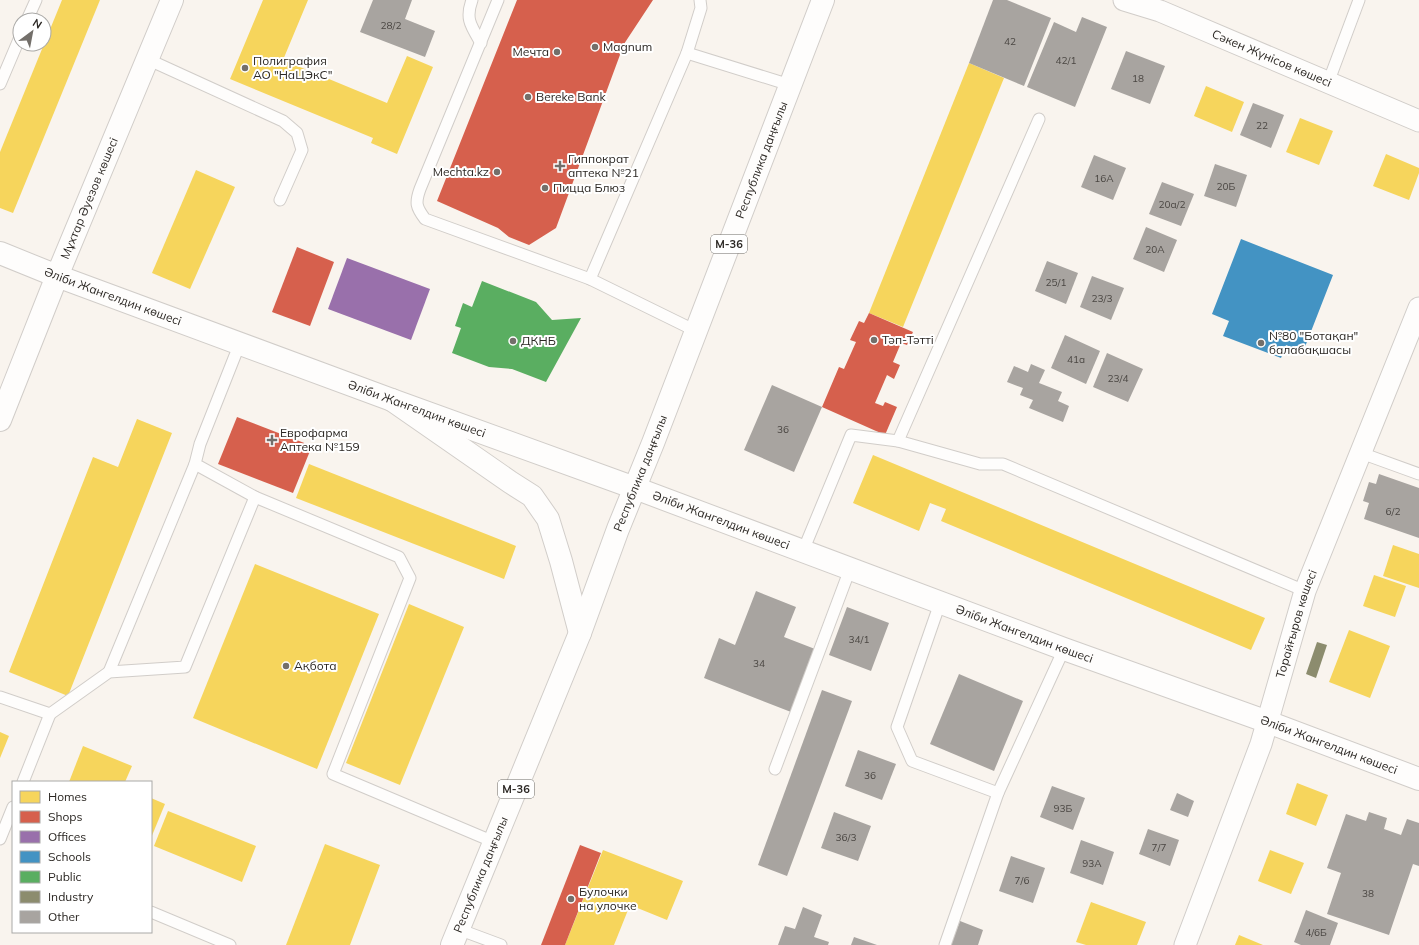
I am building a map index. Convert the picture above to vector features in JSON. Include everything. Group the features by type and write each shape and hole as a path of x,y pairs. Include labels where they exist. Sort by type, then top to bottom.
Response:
{"street":[{"name":"Мұхтар Әуезов көшесі","path":"0,420 57,276 172,0"},
{"name":"Республика даңғылы","path":"455,937 580,633 618,528 696,331 823,0"},
{"name":"Сәкен Жүнісов көшесі","path":"1124,0 1163,6 1328,83 1419,120"},
{"name":"Әліби Жангелдин көшесі","path":"0,253 57,276 635,488 1064,649 1268,722 1419,780"},
{"name":"Торайғыров көшесі","path":"1185,945 1261,744 1305,591 1419,308"},
{"path":"392,400 532,496 548,519 580,633"}],"lane":[{"path":"31,12 36,0"},
{"path":"472,0 469,9 469,22 480,43"},
{"path":"498,0 416,200 418,210 425,219 590,279 696,331"},
{"path":"590,279 687,53 701,8 700,0"},
{"path":"1328,83 1360,0"},
{"path":"0,84 14,52"},
{"path":"687,53 790,85"},
{"path":"147,60 283,121 297,133 302,150 280,200"},
{"path":"898,441 1039,119"},
{"path":"109,672 195,464 200,444 240,343"},
{"path":"803,551 851,435 898,441 980,464 1003,464 1305,591"},
{"path":"1361,453 1419,474"},
{"path":"195,464 254,497 399,557 410,578 333,774 494,842"},
{"path":"23,781 50,714 109,672 185,667 254,497"},
{"path":"776,769 850,569"},
{"path":"940,603 897,727 912,761 998,794"},
{"path":"945,945 998,794 1064,649"},
{"path":"0,696 50,714"},
{"path":"0,839 12,809"},
{"path":"152,912 230,945"},
{"path":"455,937 501,945"}],"building: Homes":[{"path":"62,0 100,0 13,213 0,208 0,152 41,52 52,52 52,25"},
{"path":"263,0 308,0 283,60 387,103 407,56 433,67 397,154 371,143 373,138 230,79"},
{"path":"969,63 1004,78 903,327 869,313"},
{"path":"1206,86 1244,102 1232,132 1194,116"},
{"path":"1300,118 1333,131 1319,165 1286,152"},
{"path":"1386,154 1419,168 1419,173 1409,200 1373,186"},
{"path":"196,170 235,187 190,289 152,273"},
{"path":"137,419 172,433 68,696 9,672 93,457 118,467"},
{"path":"873,455 1265,618 1251,650 941,521 946,509 930,503 919,531 853,503"},
{"path":"309,464 516,546 504,579 296,498"},
{"path":"1393,545 1419,554 1419,588 1383,576"},
{"name":"Ақбота","path":"255,564 379,614 317,769 193,718"},
{"path":"1374,575 1406,586 1395,617 1363,606"},
{"path":"409,604 464,627 400,785 346,763"},
{"path":"1349,630 1390,646 1370,698 1329,682"},
{"path":"0,732 9,736 0,758"},
{"path":"83,746 132,766 125,781 69,781"},
{"path":"1297,783 1328,795 1316,826 1286,814"},
{"path":"152,798 165,804 152,836"},
{"path":"168,811 256,846 242,882 154,846"},
{"path":"325,844 380,865 350,945 286,945"},
{"path":"603,850 683,881 667,920 630,905 614,945 565,945"},
{"path":"1270,850 1304,863 1291,894 1258,881"},
{"path":"1091,902 1146,922 1137,945 1086,945 1076,942"},
{"path":"1239,935 1263,945 1235,945"}],"building: Shops":[{"path":"517,0 653,0 624,44 556,228 529,245 509,237 498,228 437,201"},
{"path":"297,247 334,262 310,326 272,312"},
{"path":"869,313 913,332 907,345 901,343 893,362 900,365 894,379 887,375 875,403 883,406 885,402 897,407 885,435 822,407 839,367 844,369 856,342 850,340 859,321 864,323"},
{"path":"237,417 312,446 293,493 218,464"},
{"name":"Булочки на улочке","path":"580,845 601,853 565,945 541,945"}],"building: Offices":[{"path":"347,258 430,289 411,340 328,309"}],"building: Schools":[{"path":"1241,239 1333,275 1303,352 1286,345 1281,358 1223,336 1229,321 1212,314"}],"building: Public":[{"name":"ДКНБ","path":"482,281 536,302 552,320 581,318 546,382 512,369 489,367 452,353 461,328 455,326 463,303 472,307"}],"building: Industry":[{"path":"1317,642 1327,645 1316,678 1306,674"}],"building: Other":[{"path":"373,0 412,0 405,19 435,31 425,57 360,32"},
{"path":"993,0 1007,0 1051,18 1024,86 969,63"},
{"path":"1082,17 1107,27 1075,107 1027,87 1054,22 1076,32"},
{"path":"1126,51 1165,66 1150,104 1111,89"},
{"path":"1253,103 1284,115 1271,148 1240,135"},
{"path":"1094,155 1126,168 1113,200 1081,187"},
{"path":"1215,164 1247,175 1236,207 1204,196"},
{"path":"1162,182 1194,194 1181,226 1149,214"},
{"path":"1146,227 1177,240 1164,272 1133,259"},
{"path":"1047,261 1078,273 1066,304 1035,291"},
{"path":"1092,276 1124,288 1111,320 1080,307"},
{"path":"1065,335 1100,351 1086,384 1051,368"},
{"path":"1107,353 1143,369 1128,402 1093,387"},
{"path":"1031,364 1045,370 1039,383 1062,392 1058,401 1069,406 1063,422 1029,408 1033,400 1020,395 1023,388 1007,382 1014,366 1028,372"},
{"path":"772,385 822,407 794,472 744,450"},
{"path":"1379,474 1419,488 1419,538 1364,519 1369,503 1363,501 1369,482 1376,484"},
{"path":"756,591 796,607 784,637 815,649 791,712 704,678 719,638 735,645"},
{"path":"847,607 889,623 871,671 829,655"},
{"path":"959,674 1023,701 994,771 930,744"},
{"path":"822,690 852,701 787,876 758,865"},
{"path":"858,750 896,764 882,800 845,786"},
{"path":"1052,786 1085,798 1073,830 1040,817"},
{"path":"1177,793 1194,801 1188,817 1170,810"},
{"path":"834,812 871,826 858,861 821,848"},
{"path":"1369,812 1387,818 1384,829 1401,835 1407,819 1419,823 1419,866 1413,864 1389,935 1327,914 1341,873 1327,868 1346,814 1366,821"},
{"path":"1148,829 1179,840 1170,866 1139,854"},
{"path":"1081,840 1114,852 1103,885 1070,873"},
{"path":"1011,856 1045,868 1033,903 999,891"},
{"path":"803,907 822,915 814,937 829,942 828,945 778,945 785,926 795,929"},
{"path":"1306,910 1338,923 1330,945 1301,945 1294,942"},
{"path":"960,921 983,930 978,945 951,945"},
{"path":"854,937 877,945 851,945"}],"place":[{"name":"Magnum","path":"595,47"},
{"name":"Мечта","path":"557,52"},
{"name":"Полиграфия АО \"НаЦЭкС\"","path":"245,68"},
{"name":"Bereke Bank","path":"528,97"},
{"name":"Гиппократ аптека №21","path":"560,166"},
{"name":"Mechta.kz","path":"497,172"},
{"name":"Пицца Блюз","path":"545,188"},
{"name":"Тәп-Тәтті","path":"874,340"},
{"name":"ДКНБ","path":"513,341"},
{"name":"№80 \"Ботақан\" балабақшасы","path":"1261,343"},
{"name":"Еврофарма Аптека №159","path":"272,440"},
{"name":"Ақбота","path":"286,666"},
{"name":"Булочки на улочке","path":"571,899"}]}
